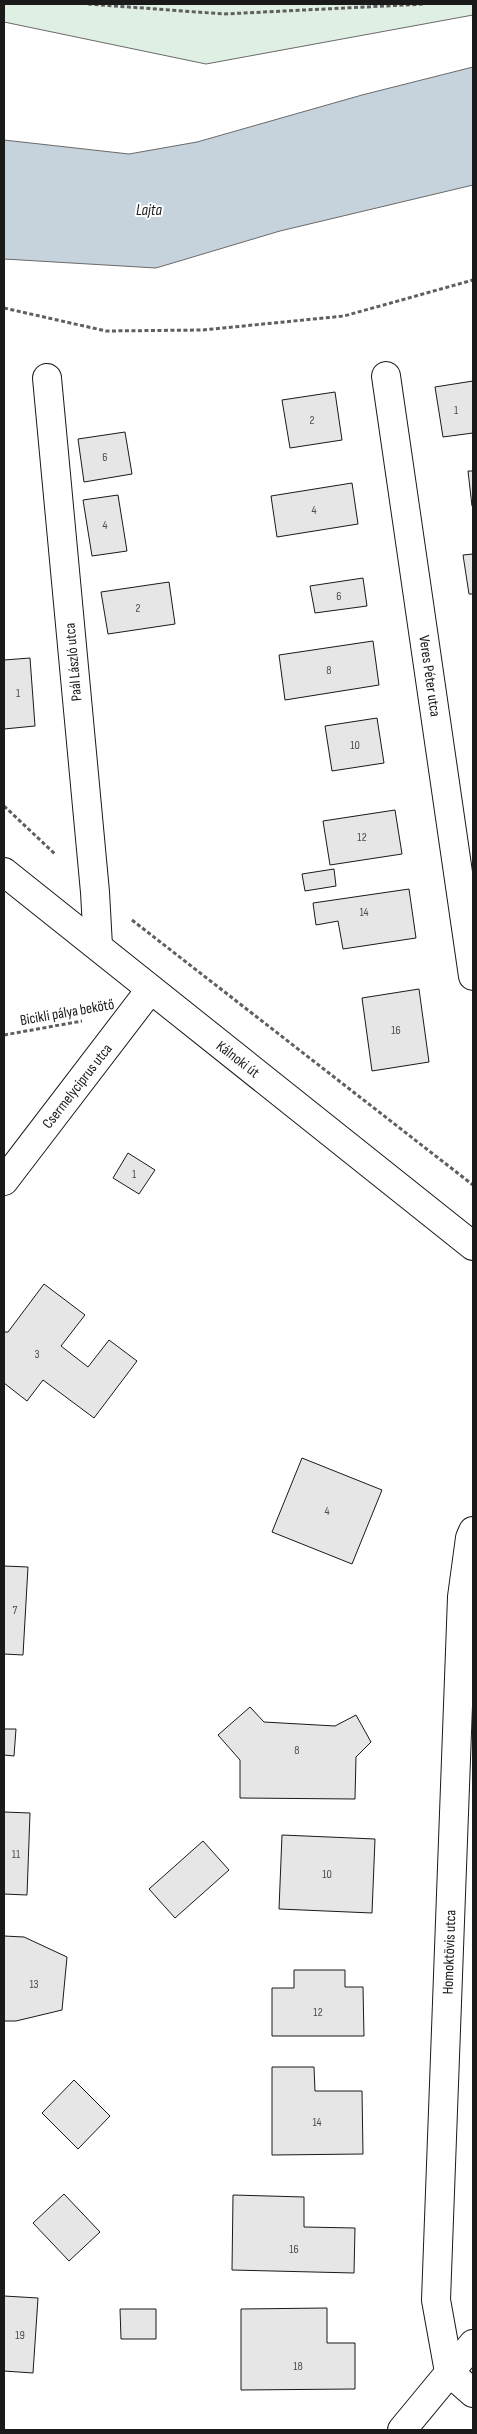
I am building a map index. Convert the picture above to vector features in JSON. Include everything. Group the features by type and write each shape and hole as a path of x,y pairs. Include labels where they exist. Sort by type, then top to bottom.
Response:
{"street":[{"name":"Veres Péter utca","path":"386,376 473,976"},
{"name":"Paál László utca","path":"47,378 95,892 98,946"},
{"name":"Kálnoki út","path":"4,872 98,946 142,1001 473,1246"},
{"name":"Csermelyciprus utca","path":"4,1182 142,1001"},
{"name":"Homoktövis utca","path":"449,2372 436,2300 462,1597 470,1538 473,1531"},
{"path":"402,2430 473,2344"},
{"path":"449,2372 473,2393"}],"path":[{"path":"88,4 224,14 425,4"},
{"path":"4,308 106,331 204,330 344,316 473,280"},
{"path":"4,806 95,892 473,1185"},
{"name":"Bicikli pálya bekötő","path":"4,1035 142,1001"}],"green space":[{"path":"4,4 473,4 473,15 206,64 4,22"}],"water":[{"name":"Lajta","path":"473,67 473,185 280,231 156,268 4,259 4,140 129,154 197,142 362,95"}],"building":[{"path":"473,381 473,433 443,437 435,387"},
{"path":"335,392 342,440 290,448 282,400"},
{"path":"125,432 132,474 84,482 78,439"},
{"path":"468,471 473,471 473,506 472,506"},
{"path":"352,483 358,524 277,537 271,496"},
{"path":"118,495 127,551 92,556 83,500"},
{"path":"473,554 473,594 469,594 463,555"},
{"path":"363,578 367,606 315,613 310,586"},
{"path":"169,582 175,624 108,634 101,592"},
{"path":"373,641 379,685 285,700 279,655"},
{"path":"30,658 35,726 4,729 4,660"},
{"path":"377,718 384,763 332,771 325,726"},
{"path":"395,810 402,854 330,865 323,821"},
{"path":"334,869 336,886 305,891 302,874"},
{"path":"409,889 416,938 343,949 338,921 316,925 313,903"},
{"path":"419,989 429,1062 372,1071 362,998"},
{"path":"128,1153 155,1170 139,1194 113,1178"},
{"path":"44,1284 85,1315 61,1346 88,1367 109,1340 137,1361 94,1418 43,1380 27,1401 4,1383 4,1332 8,1332"},
{"path":"302,1458 382,1490 352,1564 272,1532"},
{"path":"4,1566 28,1567 23,1655 4,1654"},
{"path":"250,1707 264,1722 335,1726 356,1715 371,1742 356,1757 355,1799 240,1798 240,1760 218,1735"},
{"path":"4,1729 16,1729 14,1756 4,1755"},
{"path":"4,1812 30,1813 27,1895 4,1894"},
{"path":"282,1835 375,1839 372,1913 279,1909"},
{"path":"203,1841 229,1870 175,1918 149,1889"},
{"path":"4,1936 24,1937 67,1957 62,2010 16,2021 4,2021"},
{"path":"294,1970 345,1970 345,1987 363,1987 364,2036 272,2036 272,1988 294,1988"},
{"path":"272,2067 314,2067 315,2091 362,2091 363,2154 272,2155"},
{"path":"74,2080 110,2116 78,2149 42,2113"},
{"path":"64,2194 100,2232 69,2261 33,2223"},
{"path":"233,2195 304,2197 304,2227 355,2228 354,2273 232,2270"},
{"path":"4,2296 38,2298 33,2373 4,2371"},
{"path":"327,2308 327,2343 355,2343 355,2389 241,2390 241,2309"},
{"path":"120,2309 156,2309 156,2339 121,2339"}]}
